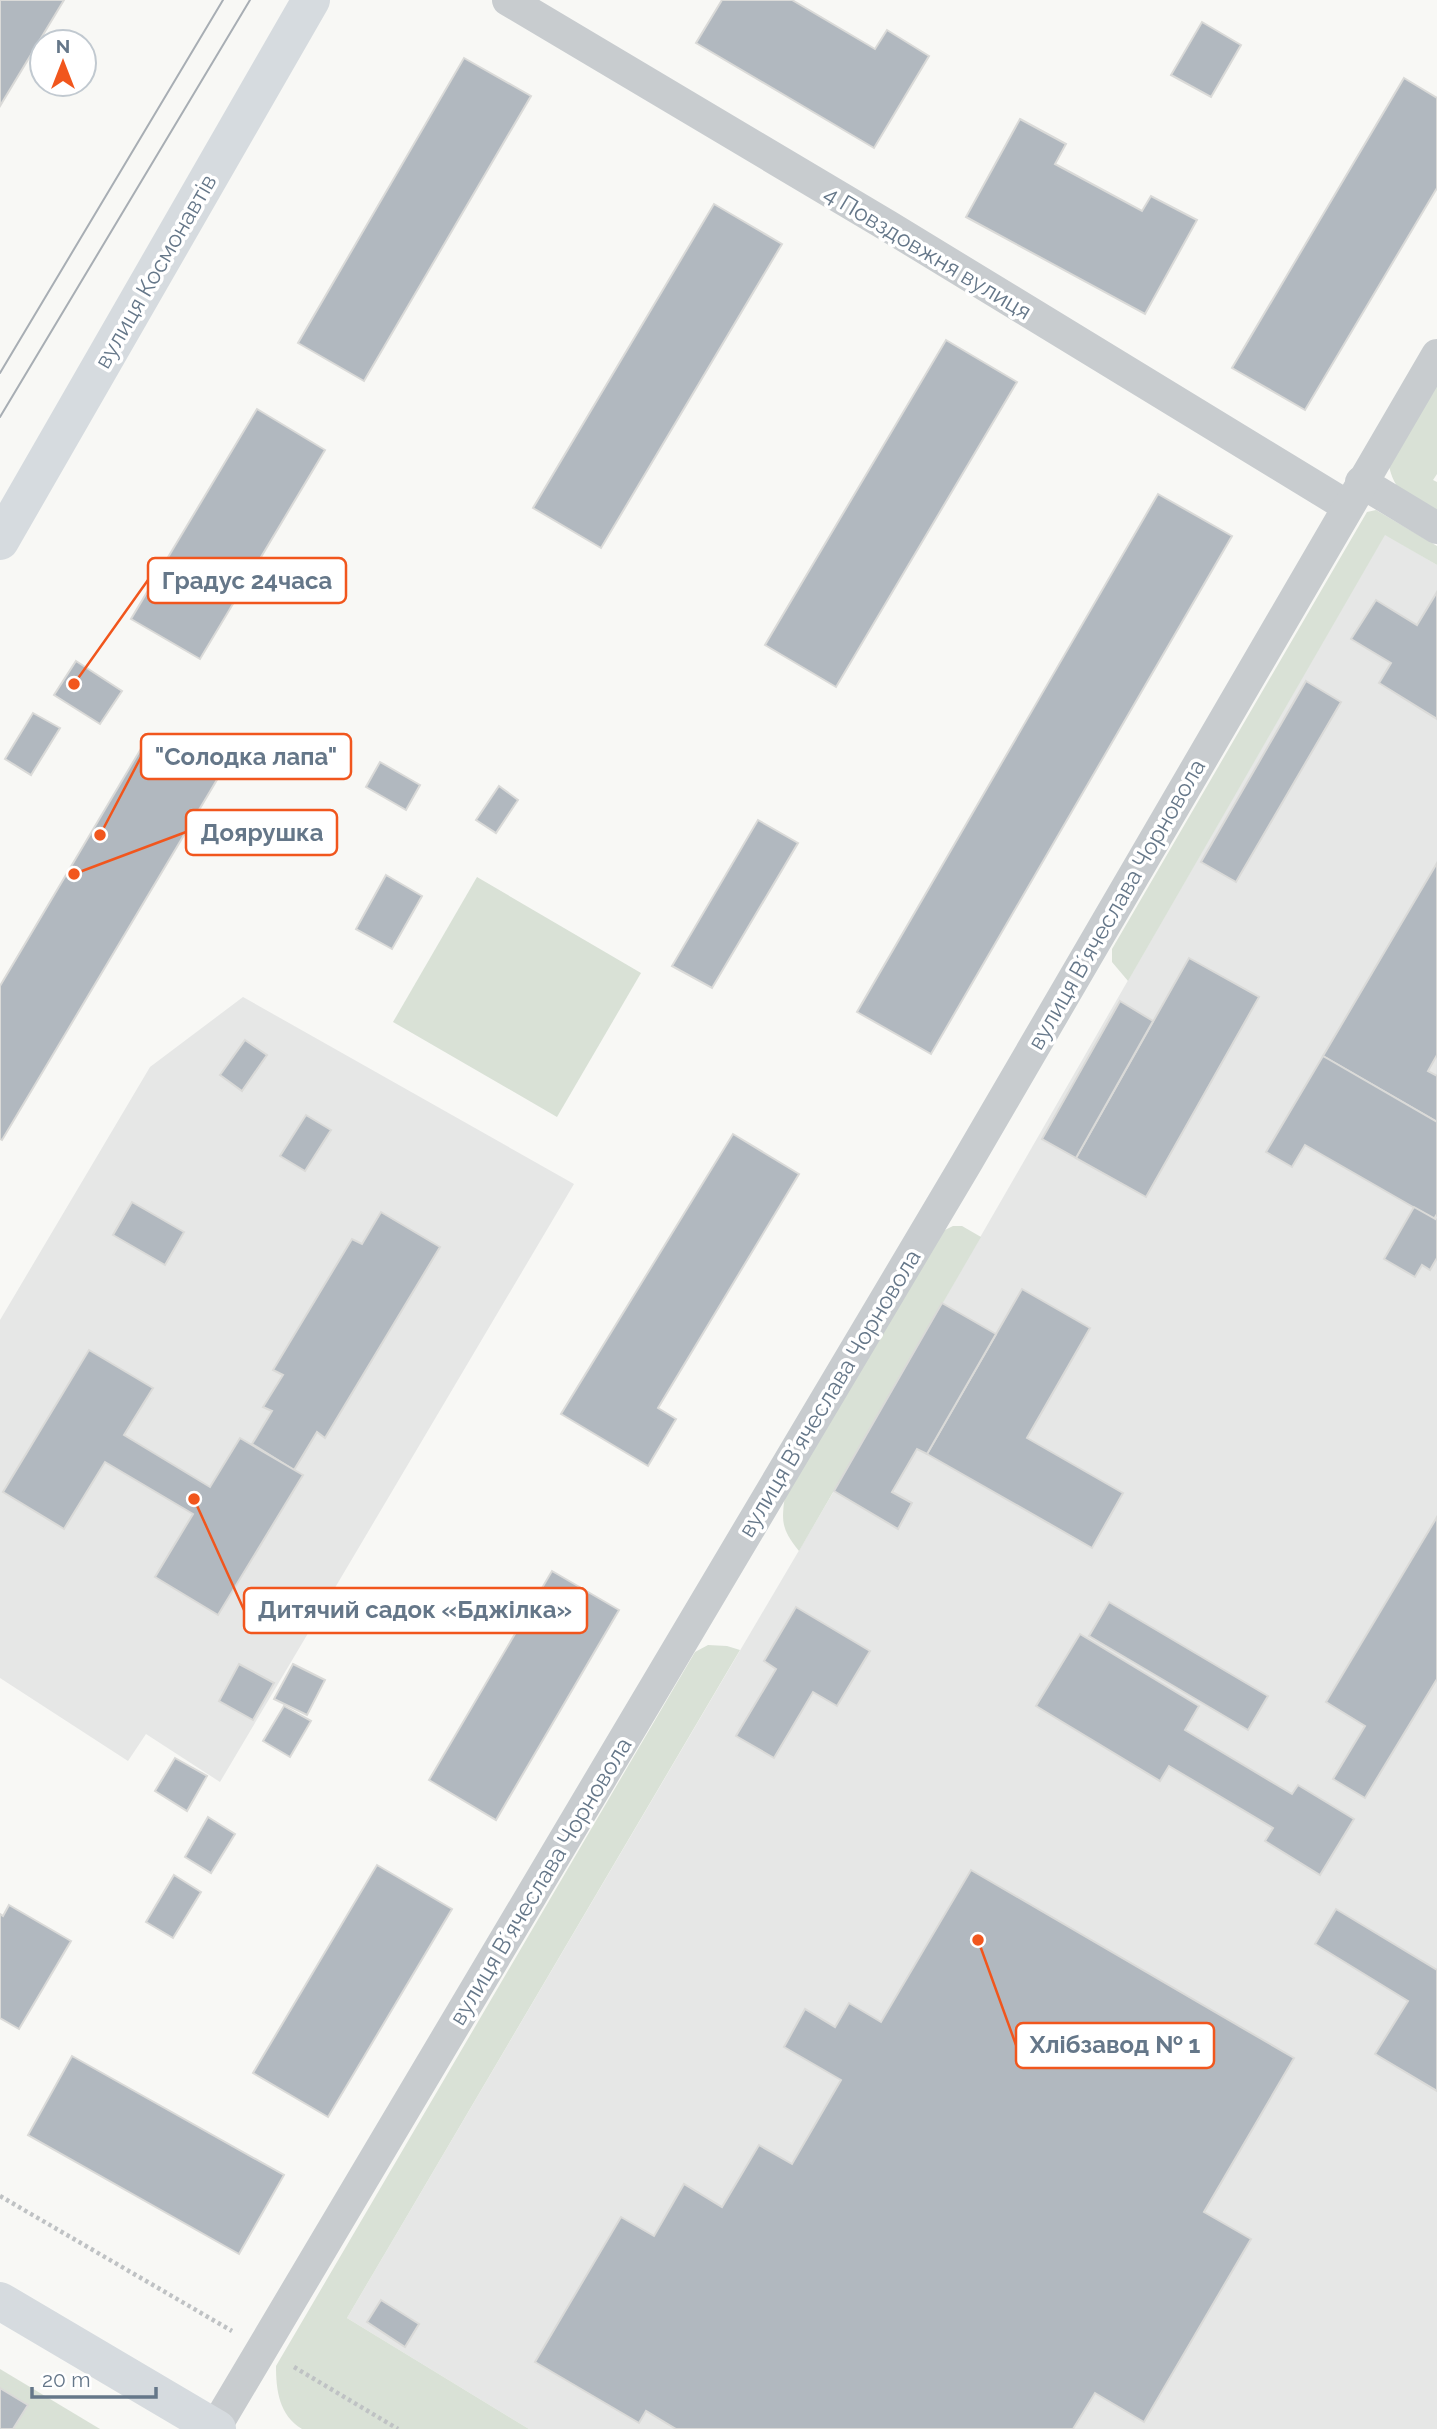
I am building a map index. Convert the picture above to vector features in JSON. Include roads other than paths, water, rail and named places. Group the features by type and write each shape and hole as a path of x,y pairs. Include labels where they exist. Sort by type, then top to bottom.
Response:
{"main road":[{"name":"вулиця Космонавтів","path":"0,541 311,0"},
{"path":"0,2301 216,2428"}],"street":[{"name":"4 Повздовжня вулиця","path":"508,0 900,234 1354,494 1437,528"},
{"name":"вулиця Вʼячеслава Чорновола","path":"216,2428 953,1186 1437,355"}],"tram line":[{"path":"0,373 223,0"},
{"path":"0,417 250,0"}],"place":[{"name":"Градус 24часа","path":"74,684"},
{"name":"\"Солодка лапа\"","path":"100,835"},
{"name":"Доярушка","path":"74,874"},
{"name":"Дитячий садок «Бджілка»","path":"194,1499"},
{"name":"Хлібзавод № 1","path":"978,1940"}]}
